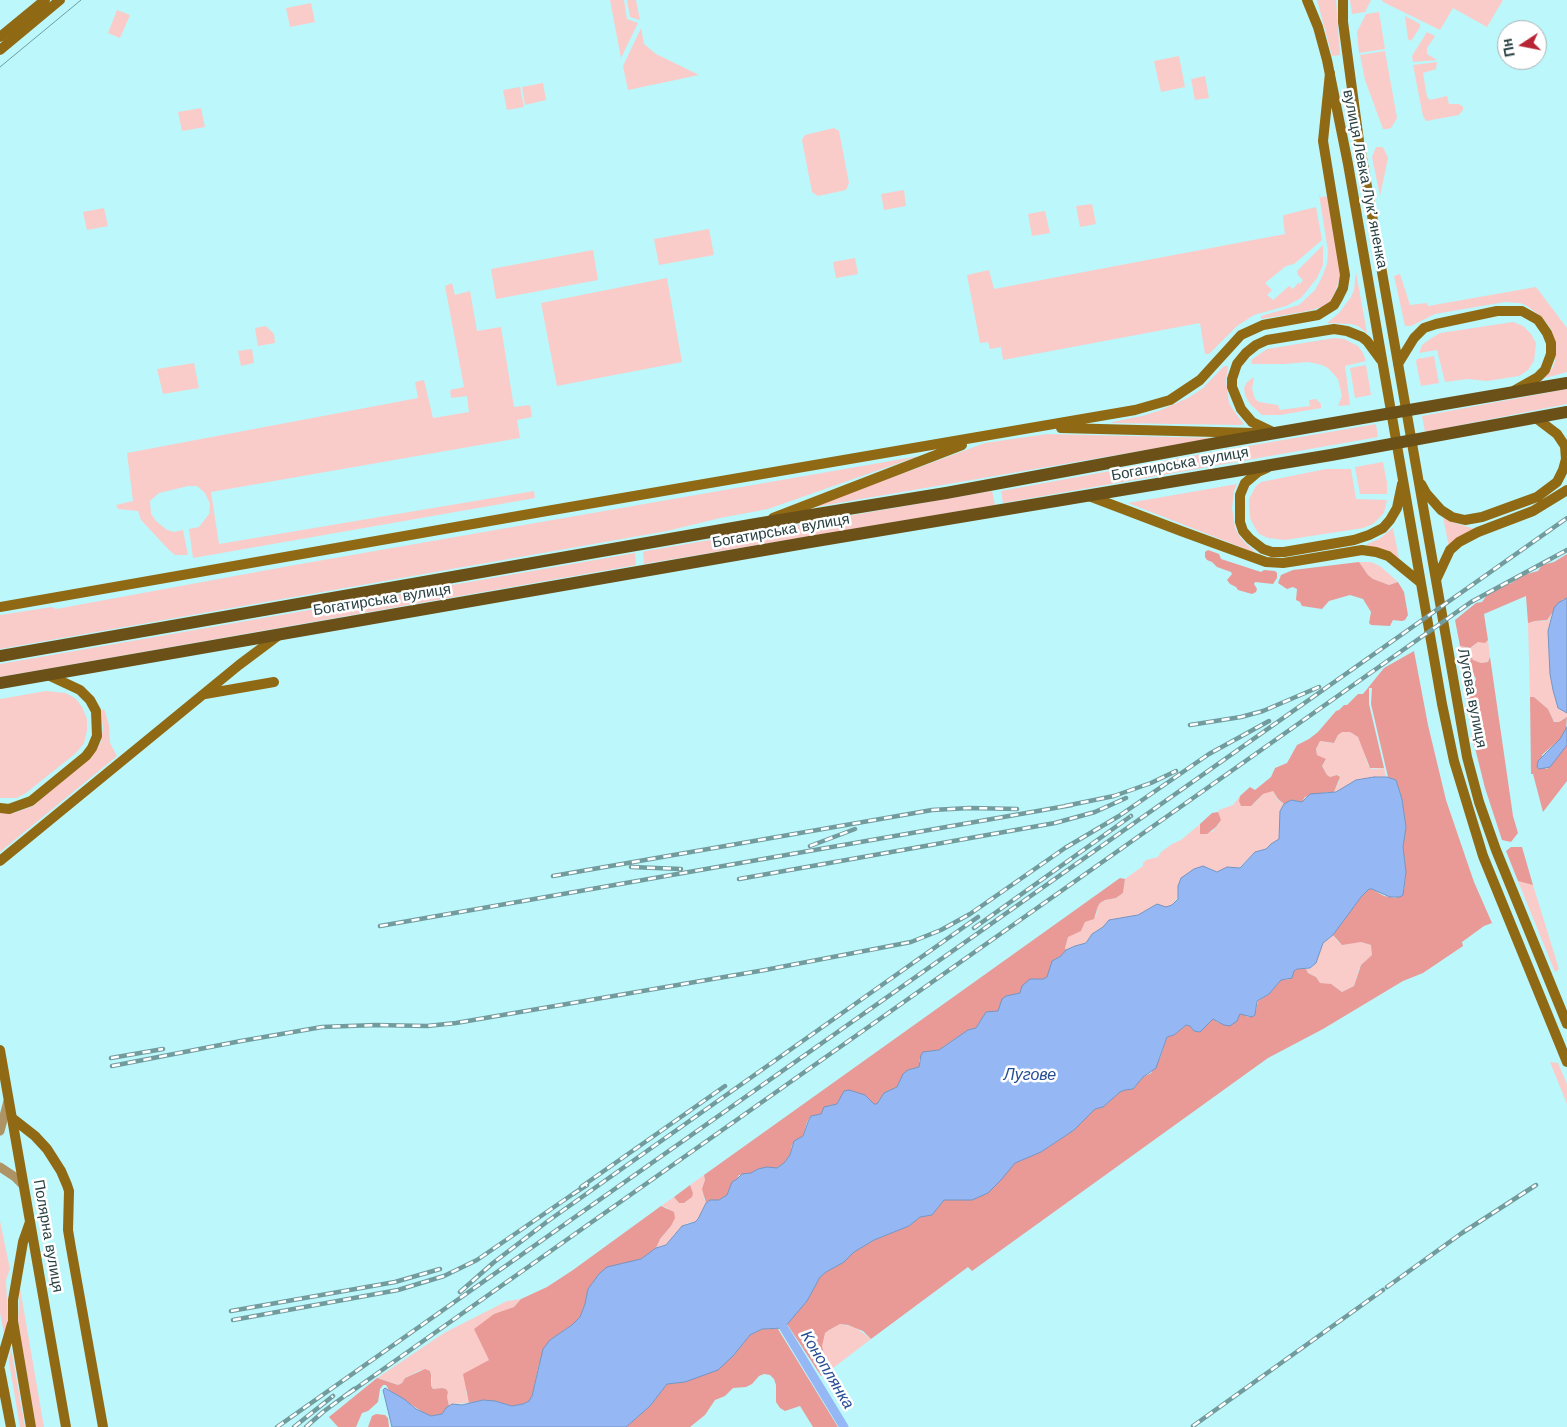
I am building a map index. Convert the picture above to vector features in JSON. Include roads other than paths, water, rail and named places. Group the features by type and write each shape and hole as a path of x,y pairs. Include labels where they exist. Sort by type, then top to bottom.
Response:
{"main road":[{"path":"0,36 45,0"},
{"path":"0,50 60,0"},
{"name":"вулиця Левка Лукʼяненка","path":"1308,0 1318,27 1330,73 1404,478"},
{"name":"вулиця Левка Лукʼяненка","path":"1343,0 1343,22 1359,140 1398,364"},
{"name":"Богатирська вулиця","path":"0,607 1039,427 1135,410 1170,400 1200,380 1241,335 1263,325 1318,315 1334,305 1343,288 1345,275 1323,141 1330,73"},
{"path":"1398,364 1414,338 1424,328 1497,311 1522,311 1538,320 1548,333 1551,343 1551,354 1546,370 1538,377 1510,393"},
{"path":"1275,433 1252,422 1241,409 1232,387 1232,379 1237,364 1256,345 1267,340 1334,329 1347,331 1362,337 1384,366"},
{"name":"Лугова вулиця","path":"1398,364 1447,646 1468,757 1479,802 1516,900 1567,1024"},
{"name":"Богатирська вулиця","path":"0,656 1567,383"},
{"name":"Богатирська вулиця","path":"0,683 282,633 1277,464 1567,412"},
{"path":"1417,475 1426,493 1441,510 1452,517 1465,520 1482,517 1538,496 1557,482 1566,459 1565,446 1557,434 1536,418"},
{"name":"Богатирська вулиця","path":"1039,427 1275,433"},
{"path":"756,524 986,436"},
{"path":"1277,464 1258,472 1246,483 1240,495 1239,508 1243,531 1263,549 1272,552 1284,552 1354,540 1383,528 1397,508 1404,478"},
{"name":"Лугова вулиця","path":"1404,478 1433,654 1454,760 1482,856 1567,1062"},
{"path":"1436,580 1450,550 1459,542 1478,532 1533,511 1567,490"},
{"path":"1090,496 1266,562 1296,562 1362,550 1376,552 1388,556 1422,588"},
{"path":"0,861 239,665 282,633"},
{"path":"0,808 8,809 31,801 86,756 97,736 96,711 90,700 80,690 48,675"},
{"path":"204,694 274,682"},
{"name":"Полярна вулиця","path":"0,1050 66,1427"},
{"path":"12,1118 35,1136 47,1149 61,1171 67,1185 69,1192 68,1230 103,1427"},
{"path":"30,1221 23,1242 15,1283 13,1321 31,1427"},
{"path":"0,1365 13,1321"},
{"path":"0,1370 10,1427"}],"street":[{"path":"0,1130 9,1099"},
{"path":"0,1167 24,1186"}],"water":[{"path":"1567,598 1567,713 1558,708 1553,690 1550,674 1548,631 1554,608 1558,603"},
{"path":"1567,727 1567,745 1550,767 1539,769 1537,767 1538,761 1560,739"},
{"name":"Лугове","path":"1387,777 1396,780 1402,799 1406,827 1403,847 1406,872 1403,895 1400,897 1390,897 1369,889 1333,935 1323,943 1316,963 1310,968 1297,969 1294,971 1292,978 1281,980 1269,994 1257,1001 1255,1015 1252,1017 1240,1014 1237,1021 1230,1026 1213,1019 1200,1032 1194,1031 1190,1026 1186,1025 1174,1035 1167,1037 1156,1068 1143,1077 1133,1089 1120,1092 1103,1107 1095,1109 1074,1130 1041,1152 1015,1163 988,1193 972,1200 944,1200 932,1215 920,1217 909,1226 874,1240 854,1252 844,1262 820,1277 807,1301 784,1328 762,1329 750,1335 733,1356 718,1370 685,1382 667,1384 650,1406 626,1427 392,1427 383,1390 385,1388 404,1399 416,1409 431,1416 442,1414 452,1404 462,1405 483,1400 512,1406 529,1401 532,1396 543,1349 550,1340 580,1317 588,1289 599,1274 607,1267 641,1259 656,1248 666,1245 682,1226 695,1222 698,1219 706,1203 710,1200 719,1200 727,1195 732,1182 742,1174 767,1167 777,1168 784,1163 790,1155 794,1141 803,1136 811,1116 821,1114 824,1107 837,1104 844,1091 849,1090 865,1095 874,1104 877,1104 884,1093 897,1087 903,1074 908,1070 919,1067 923,1052 939,1050 968,1030 976,1028 986,1012 998,1011 1002,999 1006,996 1020,993 1022,986 1030,979 1043,979 1047,977 1052,961 1061,956 1066,950 1086,943 1092,934 1103,927 1109,920 1138,915 1157,904 1166,907 1172,905 1178,899 1178,886 1181,878 1194,869 1203,866 1217,872 1227,867 1240,868 1255,852 1266,849 1279,839 1280,811 1284,804 1291,800 1302,802 1310,794 1336,792 1356,780"}],"waterway":[{"name":"Коноплянка","path":"784,1328 844,1427"}],"tram line":[{"path":"0,67 81,0"}],"railway":[{"path":"277,1427 1567,518"},
{"path":"348,1394 1471,602 1567,550"},
{"path":"1190,725 1241,717 1263,711 1319,687"},
{"path":"112,1066 322,1027 427,1026 456,1023 765,970 911,942 941,930 970,914 1065,848 1119,816 1209,754 1269,721"},
{"path":"1065,806 1114,796 1151,783 1176,771"},
{"path":"739,879 1055,823 1095,812 1126,798"},
{"path":"380,926 1072,805"},
{"path":"553,876 932,810 970,808 1017,809"},
{"path":"974,928 1131,816"},
{"path":"810,846 855,829"},
{"path":"631,867 681,869"},
{"path":"460,1292 493,1263 548,1221 978,917"},
{"path":"111,1058 163,1049"},
{"path":"581,1187 725,1086"},
{"path":"233,1320 398,1290 444,1276 477,1260 587,1185"},
{"path":"1387,1287 1462,1233 1536,1185"},
{"path":"231,1311 395,1282 440,1269"},
{"path":"1193,1426 1383,1290"},
{"path":"306,1427 354,1389"},
{"path":"294,1427 333,1396"}]}
